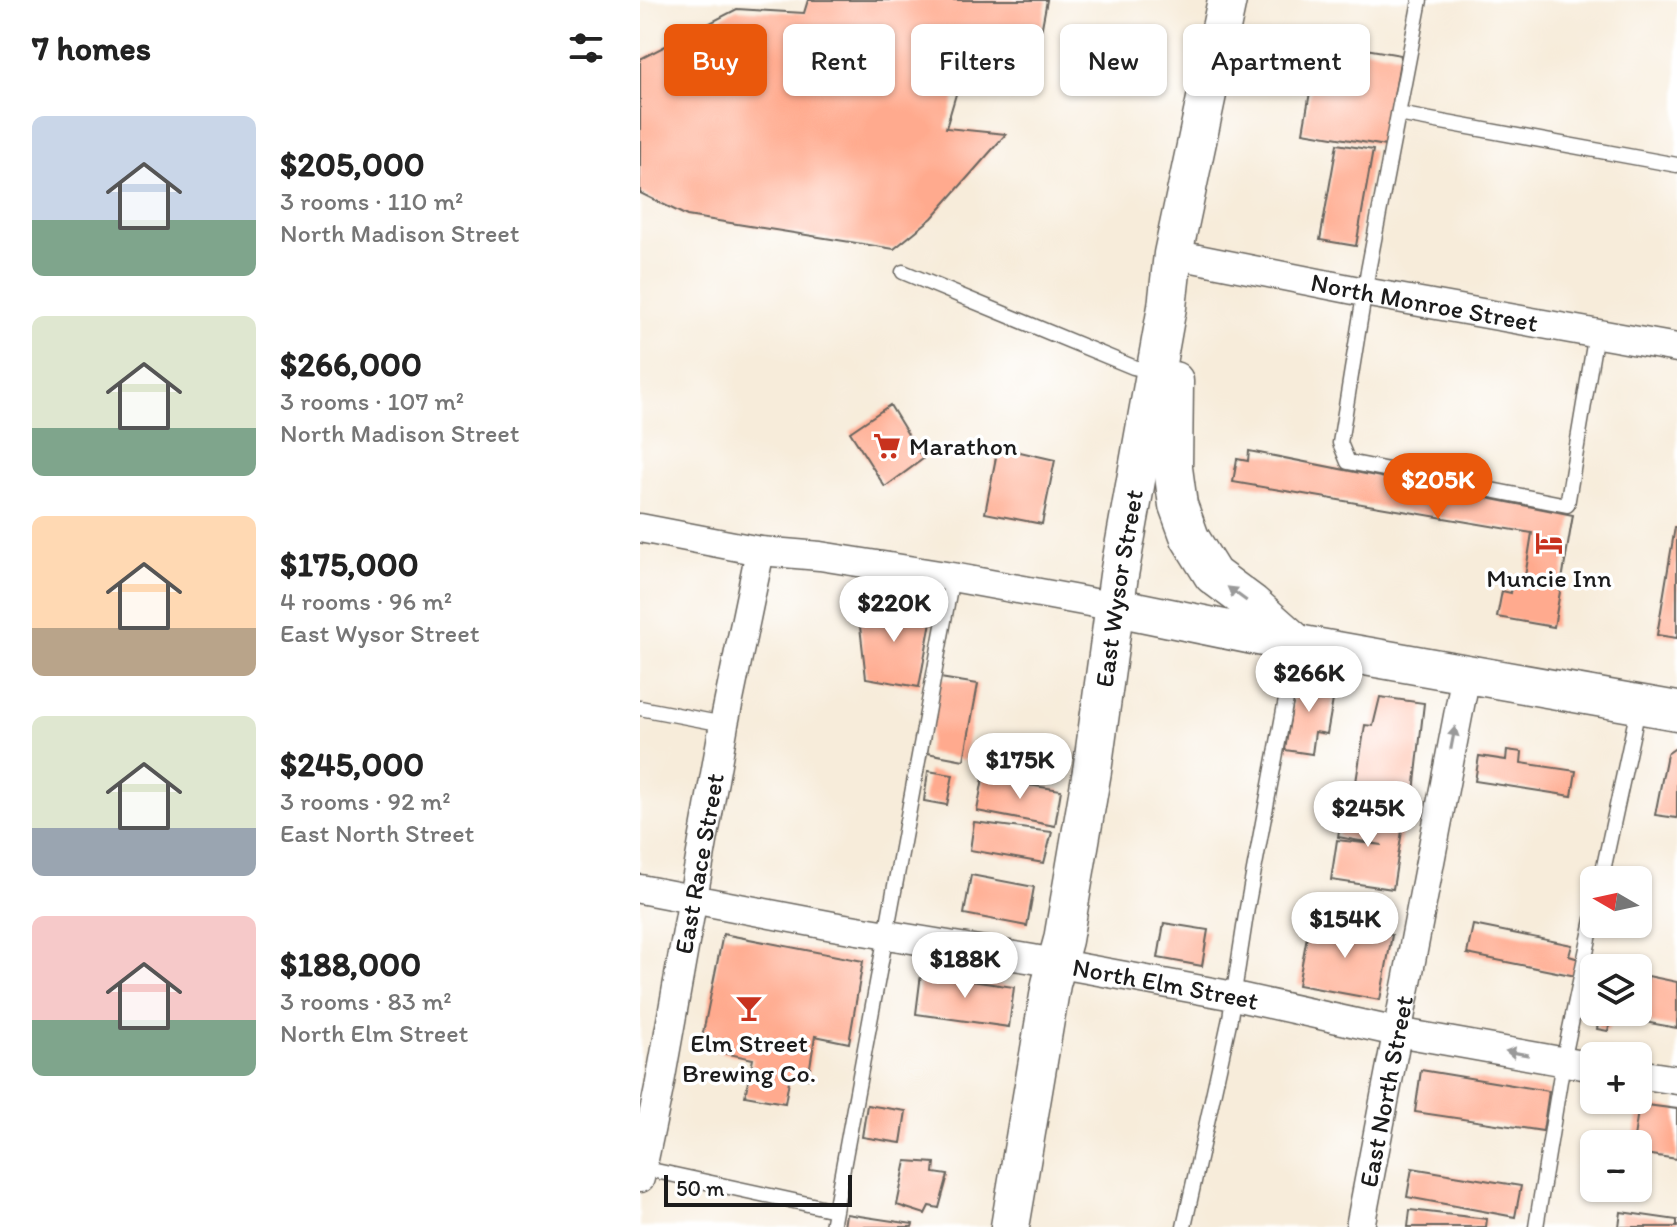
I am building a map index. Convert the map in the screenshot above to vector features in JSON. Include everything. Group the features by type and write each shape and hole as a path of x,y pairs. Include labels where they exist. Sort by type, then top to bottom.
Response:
{"main road":[{"name":"East Wysor Street","path":"1010,1227 1092,771 1119,575 1167,307 1173,254 1227,0"},
{"path":"1167,307 1175,372 1173,468 1178,505 1190,538 1213,575 1297,644"},
{"path":"1116,607 1297,644 1677,711"}],"street":[{"name":"North Monroe Street","path":"1173,254 1677,348"},
{"path":"640,528 760,551 820,556 1116,607"},
{"name":"East Race Street","path":"641,1173 724,724 760,551"},
{"name":"East North Street","path":"1360,1227 1466,674"},
{"name":"North Elm Street","path":"640,889 1234,996 1397,1032 1580,1065"},
{"path":"1652,1076 1677,1080"}],"lane":[{"path":"1420,0 1364,292 1340,443 1348,462 1567,505 1596,333"},
{"path":"1398,114 1677,165"},
{"path":"903,272 1133,367 1155,372"},
{"path":"832,1227 952,577"},
{"path":"1184,1227 1234,996 1247,908 1297,644"},
{"path":"1604,866 1639,704"},
{"path":"640,708 724,724"},
{"path":"1536,1227 1563,1062 1589,938"},
{"path":"641,1173 835,1210"}],"building":[{"path":"808,0 1047,0 1043,24 911,24 911,96 955,96 946,128 1006,134 932,218 894,249 687,216 640,193 640,59 664,47 664,96 767,96 767,24 708,24 737,9 804,13"},
{"path":"1370,50 1401,55 1386,146 1303,132 1309,96 1370,96"},
{"path":"1337,144 1373,150 1356,246 1320,240"},
{"name":"Marathon","path":"890,405 923,459 885,487 850,432"},
{"path":"998,447 1055,460 1042,524 985,513"},
{"name":"Muncie Inn","path":"1249,451 1573,515 1554,627 1497,617 1502,591 1511,593 1514,575 1525,577 1532,533 1233,482 1237,459 1248,461"},
{"path":"1677,527 1677,638 1657,635"},
{"path":"861,604 932,616 919,687 866,678 859,618"},
{"path":"1297,677 1336,683 1327,734 1315,732 1312,754 1285,750"},
{"path":"940,678 978,684 964,760 927,753"},
{"path":"1380,697 1424,703 1412,810 1353,801 1365,725 1373,726"},
{"path":"1677,747 1677,818 1655,815 1667,754"},
{"path":"1507,750 1522,752 1521,763 1576,771 1572,796 1475,781 1479,756 1506,760"},
{"path":"928,771 953,775 947,805 924,801"},
{"path":"983,778 1061,790 1055,826 977,811"},
{"path":"1343,807 1404,818 1393,889 1331,880 1337,840 1382,845 1338,837"},
{"path":"974,822 1052,832 1044,863 970,850"},
{"path":"971,875 1034,887 1027,926 964,914"},
{"path":"1310,920 1392,935 1380,1000 1298,985"},
{"path":"1164,923 1208,930 1202,966 1158,958"},
{"path":"1473,925 1572,945 1569,956 1579,959 1576,976 1467,954"},
{"name":"Elm Street Brewing Co.","path":"723,934 863,961 849,1043 815,1036 808,1079 790,1075 785,1103 745,1096 753,1059 700,1048"},
{"path":"921,974 1014,987 1009,1027 916,1014"},
{"path":"1652,977 1677,982 1677,1028 1652,1023"},
{"path":"1598,1026 1609,1026 1608,1031 1597,1029"},
{"path":"1421,1070 1549,1091 1543,1131 1415,1112"},
{"path":"867,1105 906,1111 901,1143 862,1137"},
{"path":"1652,1106 1677,1109 1677,1159 1652,1155 1652,1130 1635,1130 1638,1114 1652,1114"},
{"path":"906,1161 935,1163 934,1173 948,1175 939,1208 929,1206 925,1214 897,1205"},
{"path":"1412,1168 1521,1186 1515,1217 1407,1197"},
{"path":"1410,1210 1487,1219 1486,1227 1408,1227"},
{"path":"1621,1212 1677,1220 1677,1227 1619,1227"},
{"path":"846,1214 913,1224 912,1227 844,1227"}],"place":[{"name":"Marathon","path":"887,446"},
{"name":"Muncie Inn","path":"1549,543"},
{"name":"Elm Street Brewing Co.","path":"749,1008"}]}
